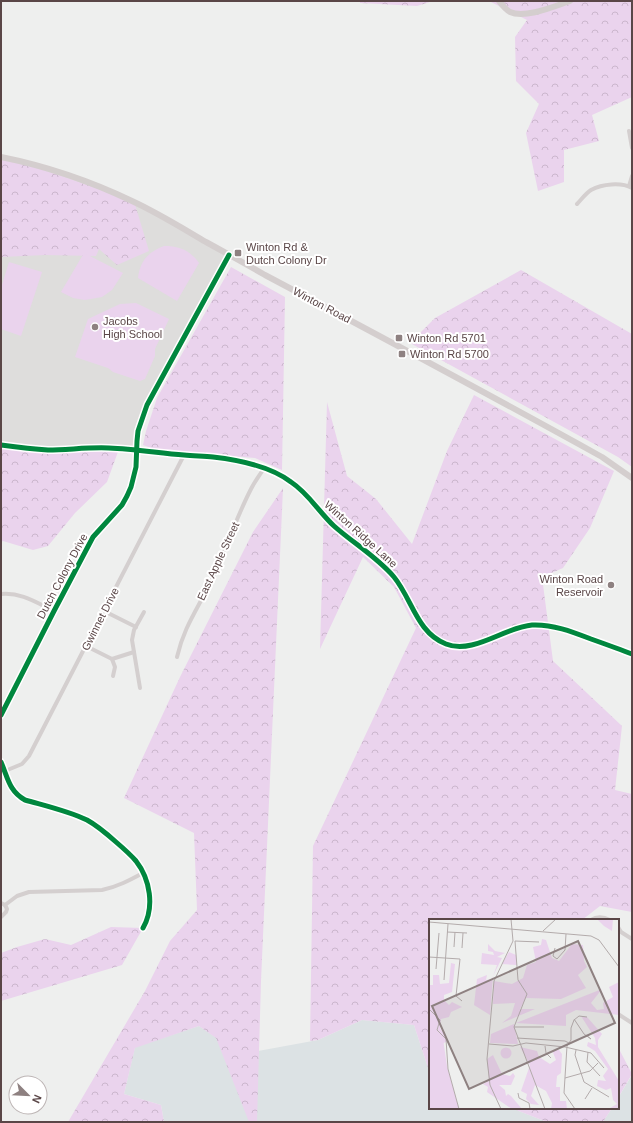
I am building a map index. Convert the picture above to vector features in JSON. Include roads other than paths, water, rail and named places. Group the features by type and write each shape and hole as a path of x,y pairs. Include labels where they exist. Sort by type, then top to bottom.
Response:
{"main road":[{"path":"499,1 503,7 510,12 518,14 533,12 570,1"},
{"name":"Winton Road","path":"1,157 64,173 110,190 156,213 229,255 543,424 602,457 632,478"}],"street":[{"path":"629,131 632,148"},
{"path":"577,204 590,190 605,185 621,185 631,187 632,176"},
{"name":"Dutch Colony Drive","path":"1,715 93,537 122,505 127,496 136,467 138,431 147,405 229,255"},
{"name":"Winton Ridge Lane","path":"1,445 42,450 109,448 164,452 214,457 264,468 292,482 332,524 388,570 401,586 425,629 442,642 454,646 466,646 515,628 539,625 562,629 632,654"},
{"name":"Gwinnet Drive","path":"5,771 18,766 27,759 184,455"},
{"name":"East Apple Street","path":"177,657 179,646 187,627 213,578 251,490 264,468"},
{"path":"1,594 7,593 20,595 54,611"},
{"path":"104,611 136,626"},
{"path":"140,688 132,640 136,626 144,612"},
{"path":"86,646 112,659 115,667 113,676"},
{"path":"112,659 134,652"},
{"path":"1,762 11,788 20,797 25,800 77,816 96,825 133,858 143,873 150,896 148,915 143,928"},
{"path":"1,917 7,909 3,904 17,896 29,892 102,890 117,886 143,873"},
{"path":"592,919 600,917 608,919"},
{"path":"619,929 621,932 632,939"},
{"path":"619,1015 632,1023"}],"place":[{"name":"Winton Rd & Dutch Colony Dr","path":"238,253"},
{"name":"Jacobs High School","path":"95,327"},
{"name":"Winton Rd 5701","path":"399,338"},
{"name":"Winton Rd 5700","path":"402,354"},
{"name":"Winton Road Reservoir","path":"611,585"}]}
